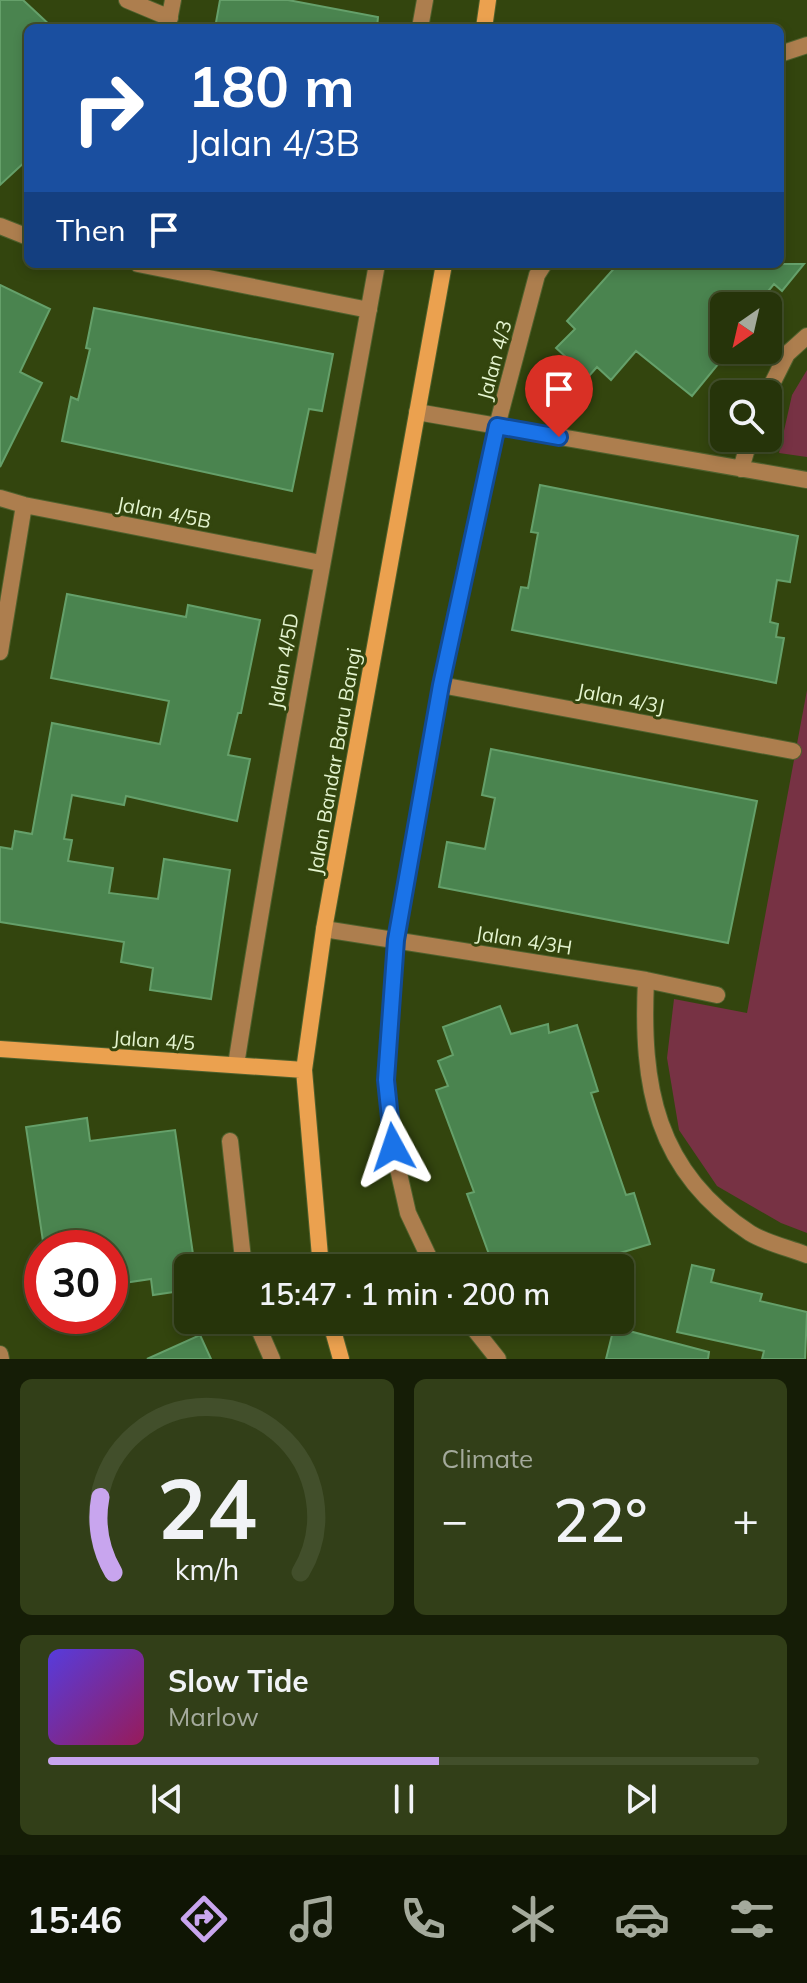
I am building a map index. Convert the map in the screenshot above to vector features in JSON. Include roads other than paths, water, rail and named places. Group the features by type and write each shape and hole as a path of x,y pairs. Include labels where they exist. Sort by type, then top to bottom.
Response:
{"street":[{"path":"127,0 169,23 173,0"},
{"path":"421,24 425,0"},
{"path":"485,24 488,0"},
{"path":"784,53 807,45"},
{"path":"0,226 24,235"},
{"path":"158,268 369,310"},
{"name":"Jalan 4/5D","path":"236,1065 321,563 376,268"},
{"name":"Jalan Bandar Baru Bangi","path":"320,1254 304,1070 324,929 443,268"},
{"name":"Jalan 4/3","path":"427,1254 408,1213 393,1147 386,1080 396,940 441,685 497,426 541,268"},
{"path":"774,380 787,354 807,336"},
{"path":"417,412 807,480"},
{"path":"741,469 746,452"},
{"name":"Jalan 4/5B","path":"0,498 321,563"},
{"path":"0,652 24,505"},
{"name":"Jalan 4/3J","path":"441,685 793,751"},
{"name":"Jalan 4/3H","path":"324,929 646,980 717,995"},
{"path":"646,980 644,1033 650,1090 670,1148 704,1198 752,1235 807,1255"},
{"name":"Jalan 4/5","path":"0,1049 304,1070"},
{"path":"230,1141 242,1254"},
{"path":"261,1334 272,1359"},
{"path":"334,1334 341,1359"},
{"path":"478,1334 498,1359"}]}
